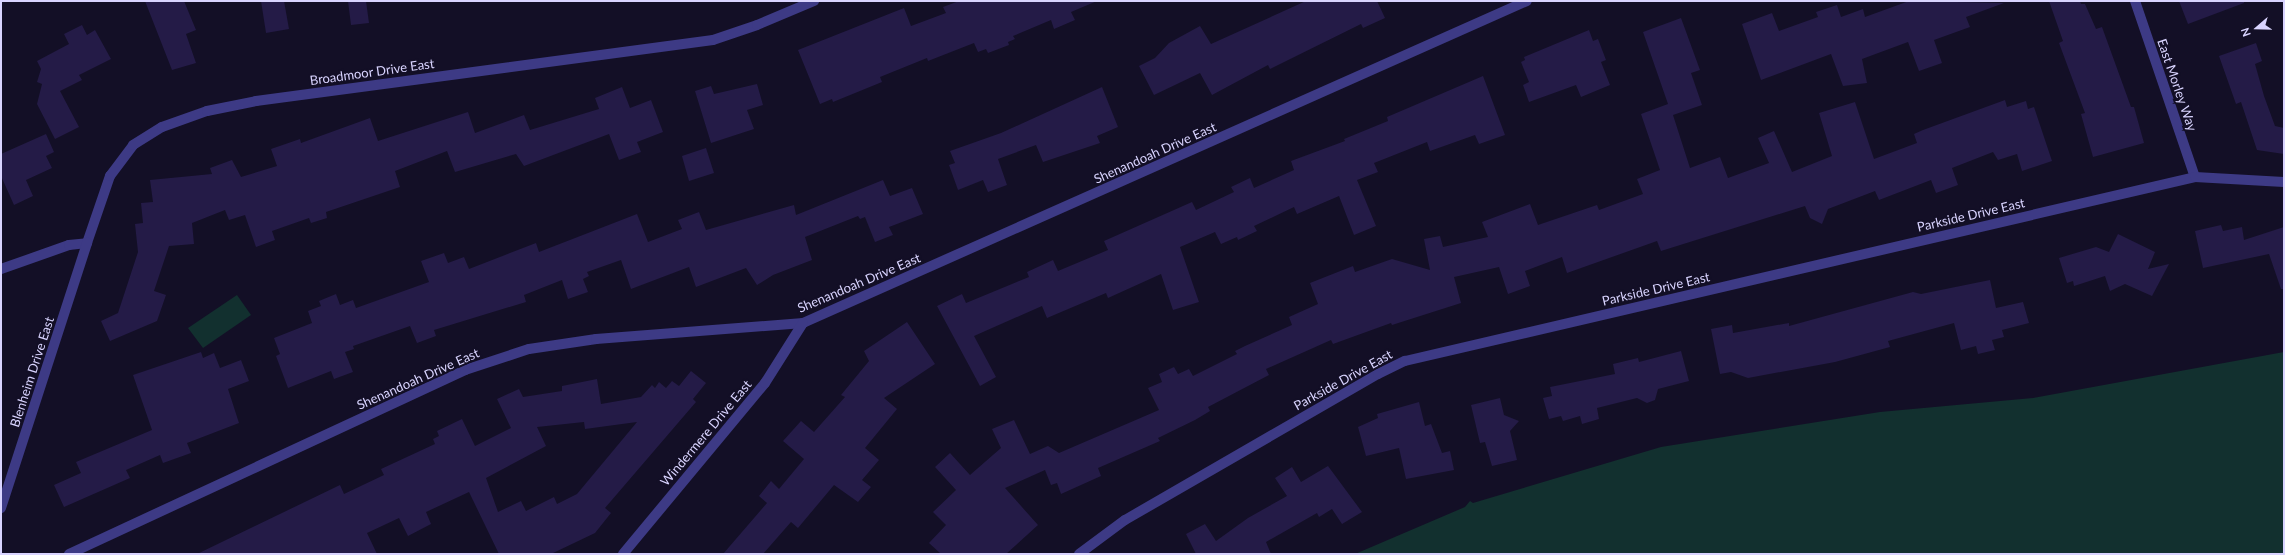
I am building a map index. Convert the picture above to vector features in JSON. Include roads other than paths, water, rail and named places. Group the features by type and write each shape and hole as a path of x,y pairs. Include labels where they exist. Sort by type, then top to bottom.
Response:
{"street":[{"name":"Broadmoor Drive East","path":"87,243 110,176 133,145 162,127 207,111 256,101 713,40 757,25 814,1"},
{"name":"Shenandoah Drive East","path":"69,554 465,370 529,349 596,339 803,323 1527,1"},
{"name":"East Morley Way","path":"2135,1 2195,177"},
{"name":"Parkside Drive East","path":"1079,554 1126,520 1405,361 2195,177 2284,182"},
{"path":"1,269 69,245 87,243"},
{"name":"Blenheim Drive East","path":"1,508 87,243"},
{"name":"Windermere Drive East","path":"623,554 765,383 803,323"}]}
